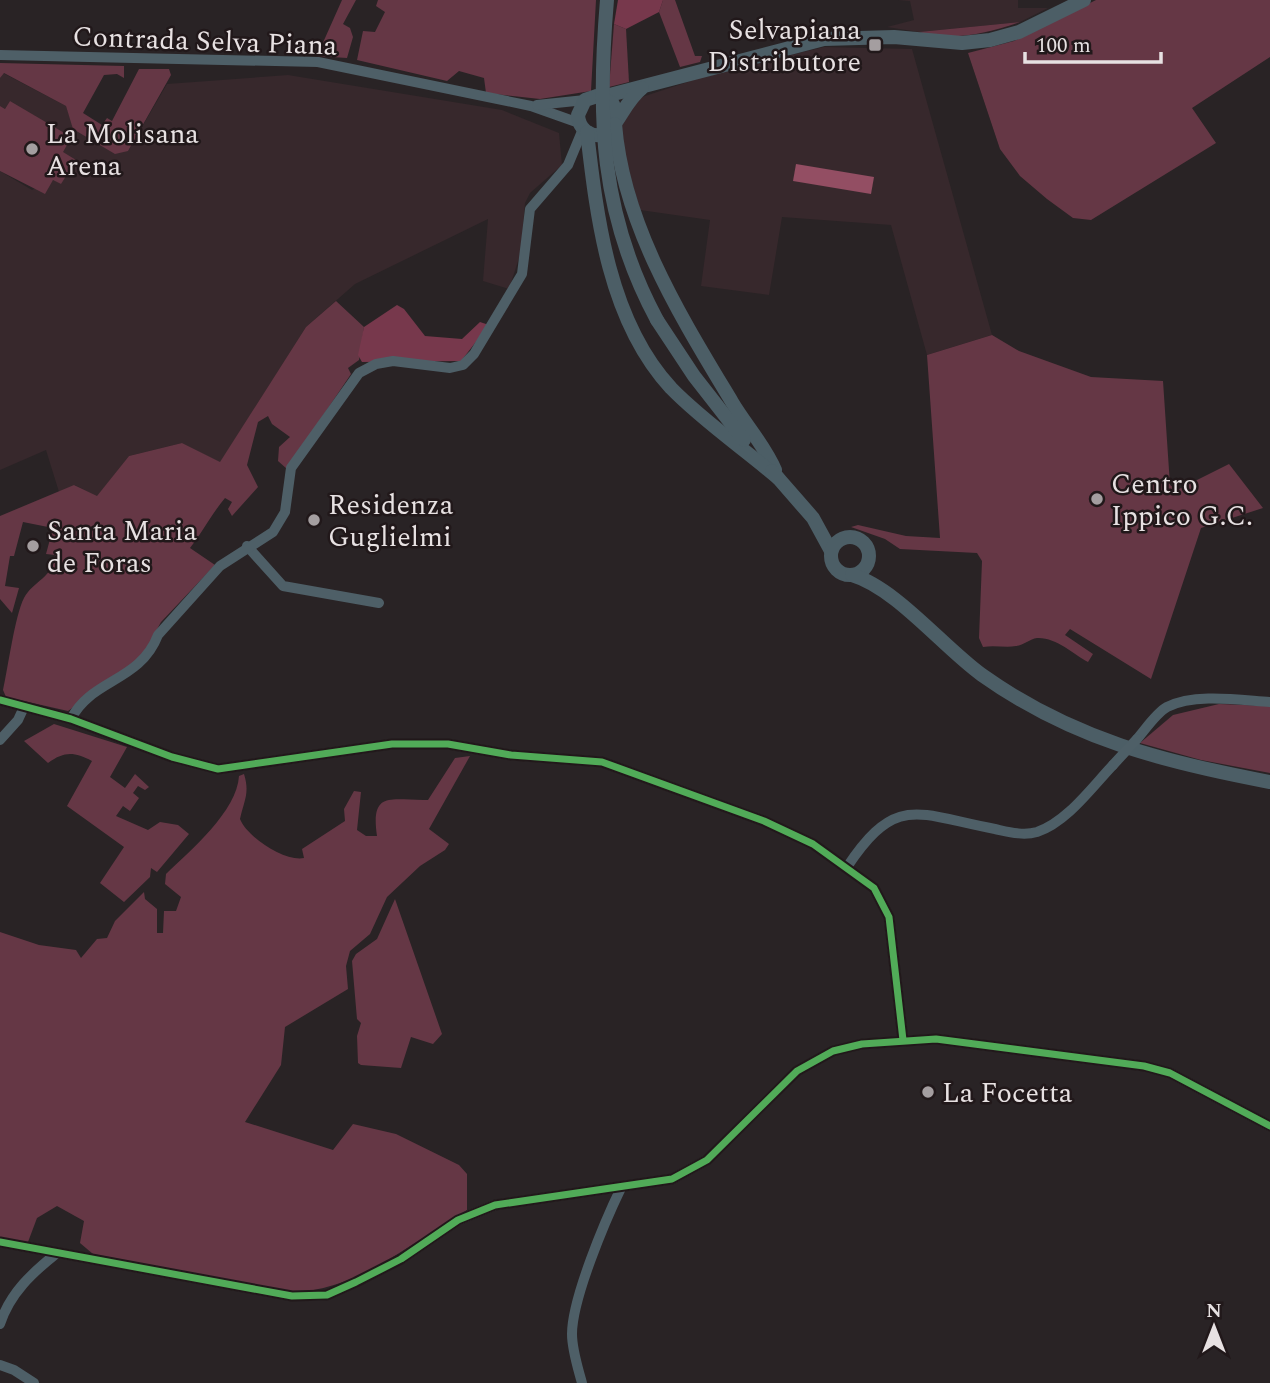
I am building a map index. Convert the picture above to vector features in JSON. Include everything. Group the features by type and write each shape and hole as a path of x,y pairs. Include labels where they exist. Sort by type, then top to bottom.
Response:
{"main road":[{"path":"607,0 601,67 605,168 626,252 657,320 736,431 813,517 831,551 835,569 863,578 889,595 981,674 1047,716 1116,746 1152,758 1270,782"},
{"path":"778,478 671,387 646,352 626,314 605,246 579,111 585,100 824,39 894,37 962,43 990,40 1019,32 1084,0"},
{"path":"583,128 603,135 633,95 649,83"},
{"path":"602,97 613,104 625,189 640,229 712,368 778,478"},
{"path":"813,517 846,537 862,541 868,550 868,561 889,595"},
{"path":"831,551 836,542 846,537"},
{"path":"852,575 862,570 868,561"}],"street":[{"name":"Contrada Selva Piana","path":"0,55 318,62 531,106"},
{"path":"531,106 585,100"},
{"path":"71,719 86,699 131,672 153,649 158,635 203,583 247,546 273,532 285,512 291,468 359,373 376,364 393,361 450,368 463,365 474,354 522,274 530,209 568,164 583,128 531,106"},
{"path":"247,546 283,586 379,603"},
{"path":"0,700 71,719 172,757 218,769 392,744 448,744 511,755 602,762 765,821 813,844 874,888 889,917 903,1040"},
{"path":"846,867 874,831 885,822 903,816 949,818 1024,835 1038,832 1052,825 1113,765 1164,708 1202,700 1270,702"},
{"path":"0,740 18,720 24,708"},
{"path":"0,1242 292,1296 327,1295 401,1259 458,1220 495,1205 672,1179 707,1160 797,1071 833,1051 903,1040 936,1039 1144,1066 1170,1073 1270,1126"},
{"path":"582,1383 572,1334 591,1259 621,1188"},
{"path":"0,1324 9,1300 23,1283 57,1253"},
{"path":"0,1366 14,1370 34,1383"}],"shaded area":[{"path":"342,0 356,0 343,24 350,28 353,37 347,58 317,56"},
{"path":"378,0 596,0 591,91 540,99 486,93 484,78 459,71 447,81 357,60 363,31 375,32 385,12 376,6"},
{"path":"618,0 663,0 659,12 626,29 614,24"},
{"path":"663,0 675,0 695,56 702,56 700,62 680,67 659,12"},
{"path":"898,0 1018,0 1018,8 1048,8 1020,22 919,32 887,27 914,20 910,1"},
{"path":"1096,0 1270,0 1270,57 1192,108 1216,143 1091,220 1073,218 1047,199 1020,176 1000,149 968,53 1014,41"},
{"path":"1020,22 970,35 945,36 919,32"},
{"path":"614,24 626,29 629,82 609,87"},
{"path":"824,47 912,49 992,335 927,355 891,225 782,217 769,295 701,286 710,220 640,210 621,144 622,117 636,99 712,74"},
{"path":"0,63 124,66 124,78 117,74 104,75 83,113 102,125 107,118 112,121 139,69 169,69 171,75 128,151 115,154 73,129 66,106 4,73 0,78"},
{"path":"3,73 66,106 74,129 128,151 167,84 288,75 502,110 559,133 562,165 530,193 525,203 521,252 509,289 483,281 488,219 355,284 306,327 220,463 182,443 129,456 97,497 75,485 59,492 46,450 0,470 0,171 32,190 54,180 61,184 62,142 66,135 10,101 5,109 0,106 0,78"},
{"name":"La Molisana Arena","path":"10,101 66,134 62,141 67,145 63,152 76,160 61,184 53,180 45,194 0,171 0,106 5,109"},
{"path":"796,164 874,177 871,194 793,181"},
{"path":"336,301 364,327 359,360 348,368 351,374 287,469 278,461 279,447 290,437 272,424 268,416 258,422 247,465 258,487 232,516 228,509 232,502 225,498 211,517 190,548 215,565 161,622 140,660 68,711 6,697 3,690 21,606 28,592 51,569 55,555 46,554 53,528 23,522 14,556 10,556 5,586 19,588 12,613 0,599 0,516 74,485 97,496 129,456 182,443 220,462 306,327"},
{"path":"397,305 404,309 425,336 462,339 480,322 489,325 461,361 362,362 358,355 364,327"},
{"name":"Centro Ippico G.C.","path":"992,335 1019,351 1091,377 1163,381 1170,485 1177,490 1229,464 1263,508 1201,528 1151,679 1070,629 1065,635 1093,654 1088,662 1058,643 1044,638 1012,647 983,647 979,638 982,561 977,553 900,549 885,539 851,527 858,525 906,536 940,538 927,355"},
{"path":"1219,704 1270,706 1270,773 1201,760 1140,743 1173,715"},
{"path":"54,724 127,747 110,777 125,788 135,774 149,787 145,790 138,786 133,793 139,798 130,811 123,806 116,816 148,830 160,822 178,825 189,834 157,872 151,868 150,877 124,902 100,883 124,847 67,806 92,761 70,754 48,763 24,741"},
{"path":"470,756 429,829 449,844 445,850 420,866 387,897 370,934 350,951 346,966 348,989 285,1027 281,1065 245,1122 333,1150 353,1124 396,1134 459,1165 467,1174 467,1210 363,1274 341,1283 293,1292 93,1254 80,1243 84,1221 57,1206 37,1218 28,1242 0,1238 0,932 39,945 76,950 81,958 97,939 107,938 115,921 144,892 145,899 157,909 157,933 163,933 164,911 176,911 181,897 165,884 166,874 200,842 222,816 236,789 239,776 244,774 246,792 240,819 244,826 258,840 277,852 304,858 302,849 345,821 344,809 354,791 361,792 357,830 366,836 377,836 377,811 381,804 394,799 428,800 455,758"},
{"path":"395,899 442,1034 433,1044 411,1037 401,1068 361,1065 358,1063 357,1036 361,1023 357,1019 352,961 356,954 377,939"}],"cycle path":[{"path":"0,700 71,719 172,757 218,769 392,744 448,744 511,755 602,762 764,821 813,844 874,888 889,917 903,1040"},
{"path":"0,1242 292,1296 327,1295 401,1259 458,1220 495,1205 672,1179 707,1160 797,1071 833,1051 862,1044 936,1039 1144,1066 1170,1073 1270,1126"}],"place":[{"name":"Selvapiana Distributore","path":"875,45"},
{"name":"La Molisana Arena","path":"32,149"},
{"name":"Centro Ippico G.C.","path":"1097,499"},
{"name":"Residenza Guglielmi","path":"314,520"},
{"name":"Santa Maria de Foras","path":"33,546"},
{"name":"La Focetta","path":"928,1092"}]}
